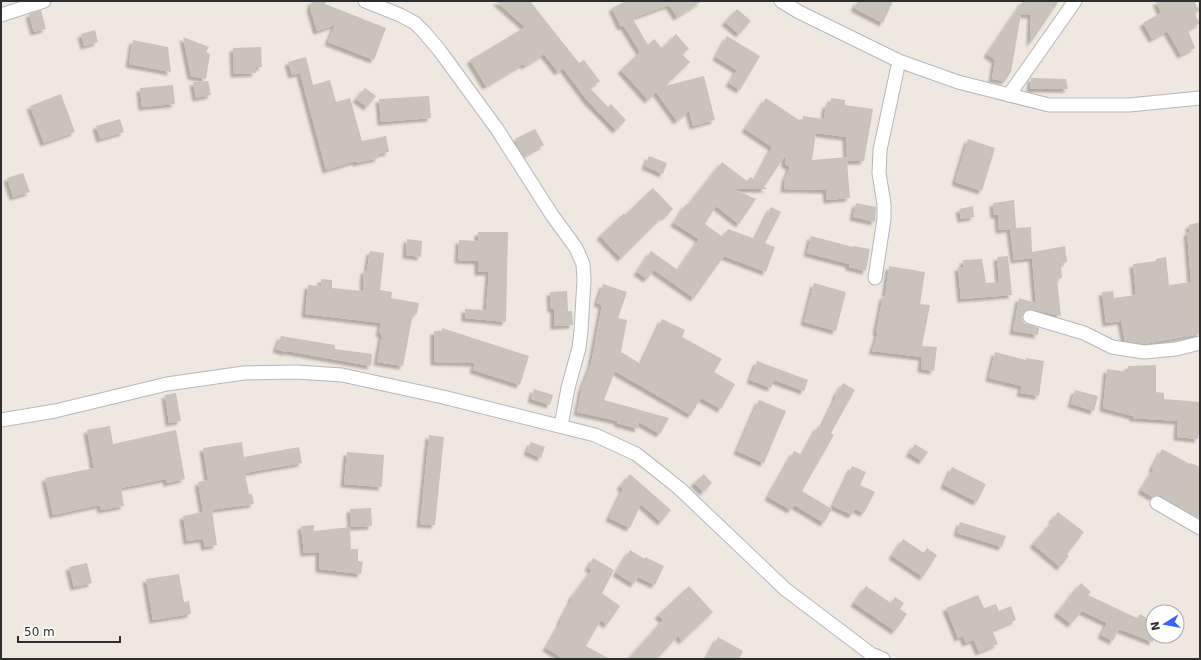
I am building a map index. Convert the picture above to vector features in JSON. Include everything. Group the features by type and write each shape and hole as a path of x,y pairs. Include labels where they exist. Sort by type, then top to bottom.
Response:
{"street":[{"path":"1,14 44,1"},
{"path":"365,1 400,15 415,23 424,32 440,51 497,129 552,215 576,248 583,264 584,280 581,331 579,348 568,388 561,426"},
{"path":"781,1 799,12 899,61 958,82 1049,105 1129,105 1200,98"},
{"path":"1009,95 1075,1"},
{"path":"875,278 884,219 884,204 879,173 880,150 899,61"},
{"path":"1030,317 1084,333 1112,347 1144,352 1176,349 1200,343"},
{"path":"1,420 54,411 168,384 244,372 296,372 342,375 443,397 595,435 636,454 680,489 785,589 871,654 883,659"},
{"path":"1157,503 1200,528"}],"building":[{"path":"312,1 326,1 325,4 386,28 374,60 328,42 335,25 317,31 310,8"},
{"path":"496,1 530,1 579,63 584,60 600,81 590,88 608,107 611,104 626,120 616,130 587,100 563,68 558,72 544,54 525,66 523,64 486,86 470,60 525,27"},
{"path":"626,1 702,1 677,17 669,5 633,18 648,45 654,39 662,48 676,34 689,49 682,54 690,62 665,86 704,76 715,120 693,126 689,111 677,121 656,92 648,100 621,70 640,52 624,26 621,27 612,8"},
{"path":"858,1 893,1 883,23 854,8"},
{"path":"1023,1 1059,1 1030,44 1031,15 1021,14 1011,72 1005,81 992,79 995,60 987,54"},
{"path":"1156,1 1194,1 1200,11 1194,13 1200,23 1188,30 1195,48 1181,55 1167,31 1152,39 1143,23 1161,13"},
{"path":"737,9 751,21 739,34 725,22"},
{"path":"41,10 46,29 34,32 29,14"},
{"path":"95,30 98,42 84,46 81,34"},
{"path":"727,36 760,56 740,90 729,83 737,70 716,57"},
{"path":"183,37 209,47 206,52 210,54 206,79 191,76"},
{"path":"133,40 168,47 171,72 129,64"},
{"path":"261,47 262,67 255,67 256,73 234,74 233,48"},
{"path":"306,57 313,85 330,80 336,102 350,98 362,141 386,136 389,152 378,154 379,158 356,163 356,161 326,170 300,73 292,75 288,62"},
{"path":"1031,78 1066,79 1068,89 1030,89"},
{"path":"208,81 211,95 196,98 193,82"},
{"path":"173,85 175,104 142,107 140,88"},
{"path":"365,88 376,96 367,107 356,99"},
{"path":"61,94 75,132 44,143 30,106"},
{"path":"429,96 431,118 381,122 379,99"},
{"path":"766,98 802,122 803,116 823,119 826,104 830,105 831,98 845,100 845,105 873,109 864,161 847,161 850,198 827,200 826,190 784,189 785,179 790,167 785,164 785,156 764,187 768,189 734,189 756,199 739,224 716,206 705,224 723,237 728,229 755,239 771,207 781,212 765,243 775,247 766,272 724,256 694,298 654,270 647,279 637,272 651,251 678,270 699,239 674,223 686,204 688,205 722,162 747,181 750,177 755,180 772,147 745,129","holes":["816,133 846,137 847,157 812,160"]},
{"path":"120,119 124,132 100,139 96,126"},
{"path":"535,129 544,145 524,156 516,144 515,139"},
{"path":"968,139 995,148 982,191 955,182"},
{"path":"649,156 667,163 663,174 645,166"},
{"path":"23,173 30,192 13,197 7,178"},
{"path":"653,188 673,209 665,217 663,216 621,258 600,236 624,213 625,215"},
{"path":"1014,200 1016,228 1031,227 1032,252 1065,246 1067,262 1061,264 1062,278 1057,279 1061,316 1029,309 1022,315 1024,323 1039,328 1038,335 1013,331 1019,298 1036,303 1032,258 1014,260 1010,229 999,230 998,215 994,215 993,203"},
{"path":"856,203 876,207 875,222 853,217"},
{"path":"973,206 974,217 961,219 959,209"},
{"path":"1200,222 1200,334 1144,344 1125,341 1121,321 1106,323 1102,292 1113,291 1114,298 1136,295 1133,264 1156,261 1156,259 1166,257 1169,285 1191,282 1187,232 1190,232 1189,225"},
{"path":"478,232 508,232 506,322 465,318 465,309 486,310 489,272 478,272 478,261 458,260 459,240 478,241"},
{"path":"811,236 853,247 870,249 866,271 849,267 849,264 807,253"},
{"path":"407,239 422,241 421,257 406,255"},
{"path":"370,251 384,253 380,290 392,292 391,298 419,303 417,314 413,314 403,366 377,362 382,334 379,333 381,323 305,314 308,285 321,286 321,279 332,280 332,288 363,291 364,270 367,270"},
{"path":"1008,256 1012,295 961,299 958,267 964,267 963,260 982,259 986,283 999,282 997,257"},
{"path":"889,266 925,272 920,304 930,305 922,346 937,347 934,371 921,369 922,357 872,351 878,333 876,332 883,296 885,297"},
{"path":"814,283 846,292 836,331 804,322"},
{"path":"603,284 627,292 618,318 627,320 621,352 641,364 662,319 685,330 682,337 722,359 714,372 735,384 721,409 701,398 691,415 615,371 604,400 669,418 660,434 639,422 638,429 617,423 618,421 577,412 582,388 591,364 602,305 597,303"},
{"path":"567,291 568,311 572,311 573,325 554,326 554,309 551,309 550,292"},
{"path":"442,328 529,356 520,385 473,370 475,363 434,362 434,331 442,331"},
{"path":"281,336 335,345 335,349 372,354 371,366 276,349"},
{"path":"995,352 1026,360 1026,358 1044,361 1039,396 1020,393 1022,386 989,378"},
{"path":"757,361 808,380 804,391 774,380 771,388 750,380"},
{"path":"1156,365 1156,392 1164,393 1164,399 1200,402 1200,426 1198,439 1177,437 1178,421 1133,418 1133,416 1103,408 1107,369 1128,372 1128,366"},
{"path":"843,383 855,390 831,433 834,435 802,491 832,509 824,523 794,505 791,510 768,497 794,451 802,455 818,426 821,428 836,397 835,396"},
{"path":"534,389 553,395 550,405 531,399"},
{"path":"1075,390 1098,396 1094,411 1071,404"},
{"path":"176,393 181,421 169,423 165,395"},
{"path":"759,400 786,411 764,463 737,451"},
{"path":"110,426 113,444 176,430 185,479 167,483 166,479 121,488 124,506 101,510 100,505 53,515 45,478 94,468 87,430"},
{"path":"429,435 444,437 435,525 420,524"},
{"path":"242,442 244,457 299,447 302,463 245,473 249,494 252,494 254,504 203,511 198,482 208,480 203,448"},
{"path":"531,442 545,447 541,458 527,452"},
{"path":"915,444 928,452 922,461 909,453"},
{"path":"1162,449 1190,464 1191,463 1200,467 1200,519 1161,496 1157,495 1152,497 1141,490 1154,469 1152,468"},
{"path":"347,452 384,455 382,487 344,484"},
{"path":"852,466 866,472 860,485 875,492 864,513 855,509 852,515 833,506"},
{"path":"952,467 986,484 977,502 944,485"},
{"path":"630,474 671,510 661,522 641,504 630,528 609,518 623,489 620,486"},
{"path":"704,474 712,483 703,492 694,483"},
{"path":"371,508 372,526 351,527 350,509"},
{"path":"212,510 217,545 205,547 203,539 187,541 183,516"},
{"path":"1058,512 1084,532 1067,554 1069,556 1060,567 1033,544 1053,521 1052,520"},
{"path":"960,522 1006,536 1002,547 957,533"},
{"path":"314,525 314,531 350,527 351,549 358,549 358,561 363,562 361,574 319,569 319,552 304,553 301,526"},
{"path":"903,539 924,553 927,548 937,555 923,577 892,556"},
{"path":"630,550 645,559 645,557 664,566 655,585 638,577 634,584 616,573"},
{"path":"593,558 614,570 602,593 620,606 607,625 601,620 586,646 610,659 564,659 546,648 561,622 560,621 572,599 571,598 592,570 588,568"},
{"path":"87,563 92,583 74,587 69,567"},
{"path":"179,574 184,602 189,601 191,614 153,620 146,579"},
{"path":"1081,583 1091,592 1088,595 1137,618 1140,614 1145,617 1145,639 1119,629 1113,641 1101,635 1107,623 1082,611 1071,624 1057,613"},
{"path":"689,586 713,612 682,641 678,636 657,659 628,659 663,620 658,615"},
{"path":"866,586 891,603 895,597 904,603 900,609 907,614 895,631 854,603"},
{"path":"978,595 984,608 996,604 999,611 1011,606 1016,620 992,630 998,644 979,652 974,640 966,643 963,636 958,638 946,608"},
{"path":"718,637 743,651 739,659 706,659"}]}
